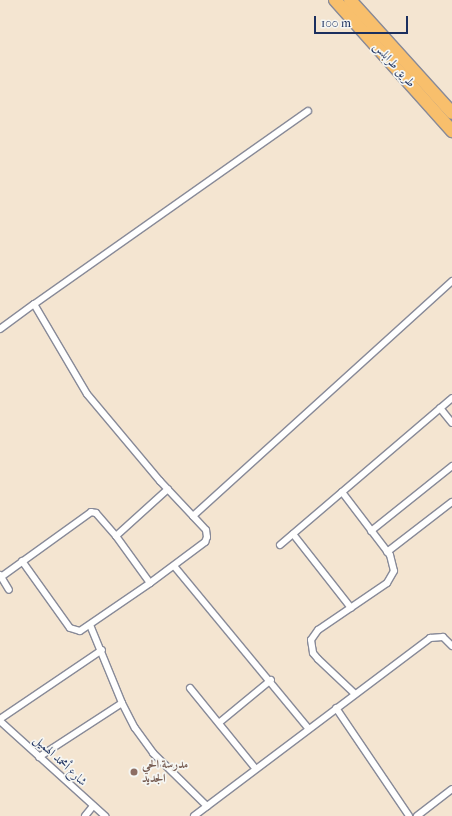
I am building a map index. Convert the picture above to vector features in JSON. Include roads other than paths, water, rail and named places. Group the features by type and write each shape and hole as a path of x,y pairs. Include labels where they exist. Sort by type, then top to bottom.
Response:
{"highway":[{"name":"طريق طرابلس","path":"335,0 452,131"},
{"path":"350,0 452,113"}],"street":[{"path":"0,329 308,111"},
{"path":"193,516 452,281"},
{"path":"22,561 70,628 80,631 174,566 207,540 206,530 168,489 87,394 34,304"},
{"path":"280,545 452,398"},
{"path":"440,408 452,423"},
{"path":"371,531 452,466"},
{"path":"116,536 168,489"},
{"path":"342,492 387,552 393,563 392,578 313,635 310,646 318,659 355,694"},
{"path":"387,552 452,502"},
{"path":"9,590 0,576 89,512 96,513 116,536 150,583"},
{"path":"293,534 351,608"},
{"path":"174,566 271,680 308,728"},
{"path":"90,625 102,650 122,703 153,753 206,806"},
{"path":"194,816 308,728 434,636 443,637 452,646"},
{"path":"0,720 102,650"},
{"path":"220,722 271,680"},
{"path":"190,688 220,722 255,768"},
{"path":"39,757 122,703"},
{"path":"336,708 409,816"},
{"name":"شارع أمحمد الهميل","path":"0,720 105,816"},
{"path":"418,816 452,789"},
{"path":"85,816 93,806"}],"place":[{"name":"مدرسة الحي الجديد","path":"134,772"}]}
